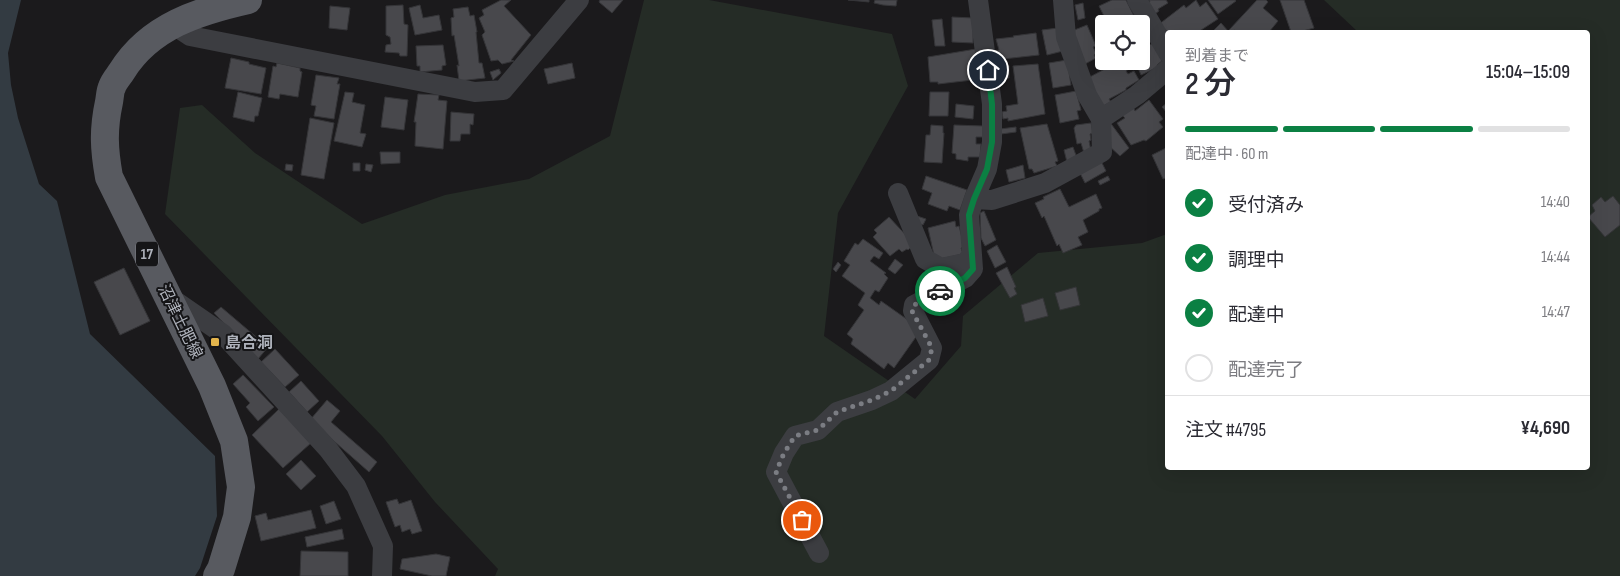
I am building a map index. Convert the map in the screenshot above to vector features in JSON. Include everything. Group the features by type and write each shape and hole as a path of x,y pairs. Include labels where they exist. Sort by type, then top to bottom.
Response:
{"main road":[{"name":"沼津土肥線","path":"217,576 221,569 237,517 241,487 234,441 212,386 109,177 104,147 105,121 112,87 130,58 150,40 172,24 215,8 248,0"}],"street":[{"path":"172,24 190,36 475,92 503,90 579,0"},
{"path":"819,553 776,472 784,453 795,436 818,430 837,412 872,400 891,391 929,360 932,348 912,311 914,305 965,278 973,269 969,215 987,169 992,142 992,104 978,0"},
{"path":"974,199 992,200 1045,182 1102,152 1101,118 1088,95 1066,37 1063,0"},
{"path":"1137,0 1165,48"},
{"path":"1101,118 1137,95 1165,72"},
{"path":"898,193 925,259 941,268 964,263 972,255"},
{"path":"168,296 224,334 328,449 356,486 383,546 382,576"}],"shaded area":[{"path":"0,0 21,0 8,53 11,85 18,118 39,184 57,201 90,334 215,456 217,516 200,568 195,576 0,576"},
{"path":"644,0 709,0 892,34 908,86 838,213 824,336 915,399 961,346 963,316 1038,253 1142,243 1165,235 1165,470 1590,470 1590,30 1356,30 1324,0 1620,0 1620,576 495,576 498,569 435,502 382,436 165,214 180,108 202,105 255,153 362,224 445,195 529,179 610,136"}],"building":[{"path":"501,0 511,0 504,6 531,35 511,60 514,61 502,64 498,60 491,61 482,35 485,32 479,18 484,15 482,10"},
{"path":"600,0 623,0 612,13 599,2"},
{"path":"848,0 869,0 869,2"},
{"path":"875,0 897,0 896,6 874,3"},
{"path":"1112,0 1126,0 1134,15 1104,15 1099,6"},
{"path":"1149,0 1166,0 1168,3 1158,9 1159,11 1155,14 1148,3 1150,2"},
{"path":"1196,0 1200,7 1206,2 1218,19 1201,30 1165,30 1158,25 1184,5 1186,8"},
{"path":"1208,0 1235,0 1236,1 1218,14"},
{"path":"1257,0 1266,0 1268,2 1263,8 1278,21 1271,30 1229,30"},
{"path":"1280,0 1304,0 1314,28 1290,30"},
{"path":"1083,3 1085,18 1078,20 1075,5"},
{"path":"403,5 404,24 408,25 407,56 400,56 399,53 385,52 386,45 391,44 390,37 386,35 386,6"},
{"path":"420,5 423,18 439,15 442,30 415,35 409,8"},
{"path":"330,6 350,8 347,30 329,28"},
{"path":"468,7 470,16 474,15 479,63 482,63 485,78 459,81 457,65 459,66 454,35 452,36 451,18 454,17 453,9"},
{"path":"952,17 973,18 973,43 952,42"},
{"path":"942,19 945,46 935,46 932,20"},
{"path":"1221,23 1227,30 1214,30"},
{"path":"1087,25 1095,44 1093,47 1095,59 1085,64 1072,31"},
{"path":"1058,28 1063,51 1047,55 1042,30"},
{"path":"1036,33 1039,55 1003,59 1002,57 993,58 993,51 999,50 996,39"},
{"path":"1153,43 1162,61 1157,65 1158,67 1141,75 1139,70 1150,70 1150,45"},
{"path":"443,45 446,65 442,66 442,70 420,72 420,66 417,66 416,46"},
{"path":"976,49 981,79 938,84 938,82 930,82 928,57"},
{"path":"231,58 266,68 261,94 225,88"},
{"path":"1067,60 1071,85 1053,88 1049,63"},
{"path":"277,63 300,68 302,72 298,97 280,94 279,99 268,97 273,66 276,67"},
{"path":"572,63 575,78 548,84 544,69"},
{"path":"1038,64 1045,114 1008,121 1008,118 1003,119 1002,112 1007,111 1006,106 1018,104 1013,66"},
{"path":"1009,66 1009,78 996,79 996,67"},
{"path":"499,69 501,73 493,80 490,72"},
{"path":"1103,70 1127,70 1128,74 1134,71 1139,80 1109,99 1111,102 1103,106 1086,79"},
{"path":"316,75 339,78 337,84 340,84 334,119 314,116 316,106 311,105"},
{"path":"1076,91 1081,110 1077,111 1079,119 1060,123 1055,95"},
{"path":"238,92 262,98 258,116 255,116 254,122 233,117"},
{"path":"345,92 354,93 352,102 365,105 360,133 366,134 362,147 334,141"},
{"path":"930,92 949,92 948,116 929,116"},
{"path":"418,94 439,95 438,100 447,101 443,149 415,146 416,122 414,122"},
{"path":"385,97 408,100 404,130 381,127"},
{"path":"1149,100 1163,119 1159,122 1163,127 1146,141 1131,145 1117,123 1125,118 1122,115 1133,107 1135,111"},
{"path":"956,104 974,106 973,119 955,117"},
{"path":"451,112 474,114 473,125 470,124 470,134 461,134 460,141 450,141"},
{"path":"310,118 334,123 324,179 301,175"},
{"path":"1109,121 1129,148 1120,156 1108,145"},
{"path":"1091,123 1093,133 1090,134 1091,140 1089,141 1091,151 1084,153 1081,143 1077,144 1074,128 1076,125"},
{"path":"1047,124 1058,161 1055,162 1057,166 1034,173 1032,169 1029,169 1020,128"},
{"path":"931,125 943,126 942,163 924,162 926,135 930,135"},
{"path":"954,125 983,126 984,137 976,137 976,144 981,144 980,157 968,157 968,161 956,159 956,154 952,153"},
{"path":"1016,127 1016,132 1001,134 1000,129"},
{"path":"1073,147 1077,158 1067,162 1064,150"},
{"path":"1165,148 1165,178 1163,179 1152,155"},
{"path":"380,152 400,152 400,163 381,164"},
{"path":"1101,161 1106,171 1085,183 1080,173"},
{"path":"353,163 360,163 360,171 353,171"},
{"path":"286,164 293,165 292,171 285,170"},
{"path":"366,164 373,165 371,172 365,170"},
{"path":"1023,165 1025,178 1009,182 1006,170"},
{"path":"926,176 967,190 960,210 949,206 947,211 928,204 932,193 922,189"},
{"path":"1108,176 1110,180 1100,185 1098,181"},
{"path":"1060,189 1069,207 1096,194 1102,208 1083,220 1088,232 1078,237 1082,245 1063,253 1059,244 1057,246 1044,216 1042,218 1035,203"},
{"path":"1613,196 1620,205 1620,225 1605,237 1590,219 1590,215 1595,211 1592,205 1601,197 1605,202"},
{"path":"984,211 996,240 985,246 981,238 980,213"},
{"path":"917,216 926,219 923,225 915,222"},
{"path":"889,217 914,244 908,250 902,252 899,249 890,256 873,237 877,233 874,230"},
{"path":"955,221 956,227 959,226 964,246 961,248 963,254 935,260 928,228"},
{"path":"863,239 883,253 879,259 874,256 870,261 886,273 884,274 888,278 879,292 875,290 870,298 879,305 881,301 915,325 918,334 894,368 888,363 884,369 851,344 853,339 847,334 864,310 858,305 865,293 842,276 850,265 844,261 855,243 858,245"},
{"path":"997,245 1006,262 995,268 987,251"},
{"path":"895,259 903,265 895,274 888,269"},
{"path":"838,262 841,265 836,272 833,269"},
{"path":"1007,267 1017,294 1010,298 996,273"},
{"path":"124,268 150,321 120,335 94,282"},
{"path":"1076,287 1080,305 1060,310 1055,293"},
{"path":"1043,298 1048,316 1025,322 1021,305"},
{"path":"221,307 268,347 258,359 214,313"},
{"path":"275,349 299,375 285,387 261,362"},
{"path":"243,375 274,407 258,421 246,407 250,403 233,384"},
{"path":"301,381 319,401 307,412 289,392"},
{"path":"327,400 340,411 331,422 377,462 369,472 310,420"},
{"path":"279,409 311,443 283,468 252,435"},
{"path":"301,460 316,476 301,490 286,474"},
{"path":"397,499 399,504 411,500 422,531 412,534 410,529 402,532 400,525 395,527 386,502"},
{"path":"334,501 341,519 326,524 320,506"},
{"path":"311,510 316,528 261,541 255,516 266,513 268,520"},
{"path":"342,529 344,539 307,547 305,537"},
{"path":"301,551 348,552 348,576 300,576"},
{"path":"436,554 450,557 446,576 432,576 400,569 402,559"}],"way so far":[{"path":"802,520 776,472 784,453 795,436 818,430 837,412 872,400 891,391 929,360 932,348 912,311 914,305 940,291"}],"place":[{"name":"島合洞","path":"215,342"}],"route":[{"path":"940,291 965,278 973,269 969,215 987,169 992,142 992,104 988,70"}]}
